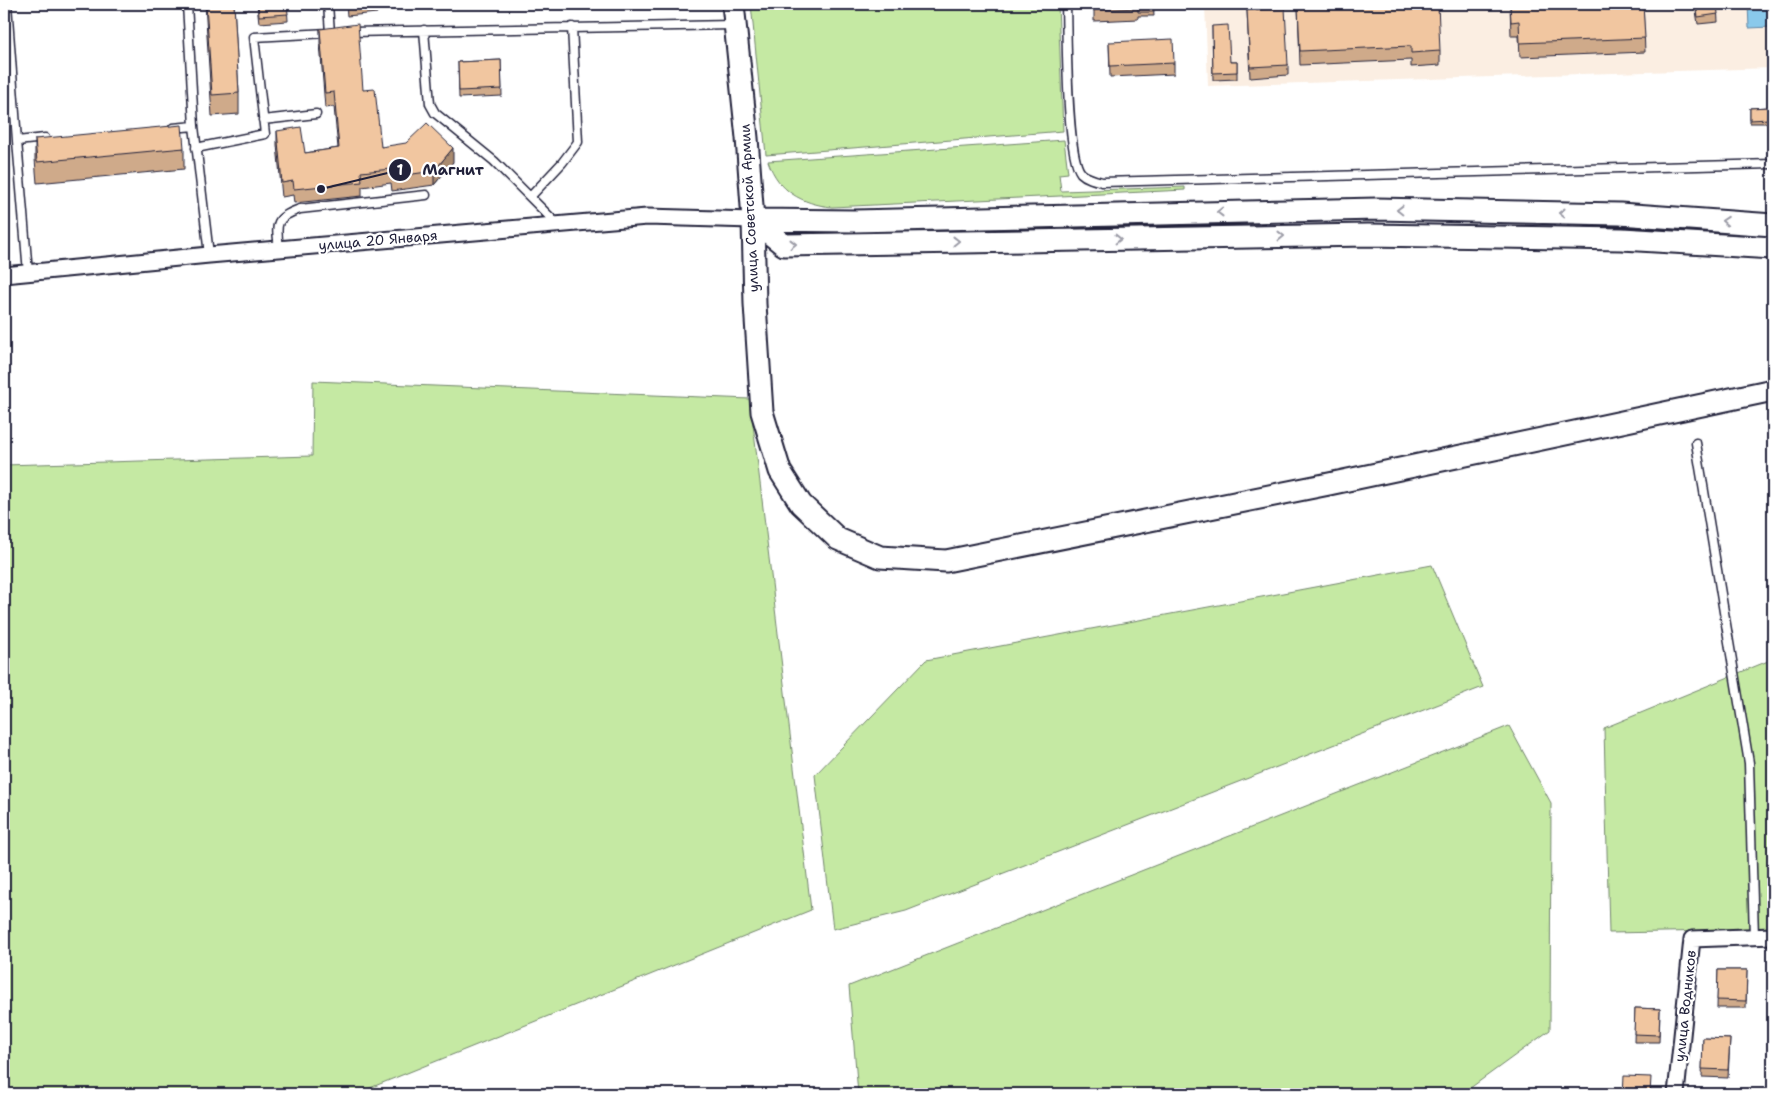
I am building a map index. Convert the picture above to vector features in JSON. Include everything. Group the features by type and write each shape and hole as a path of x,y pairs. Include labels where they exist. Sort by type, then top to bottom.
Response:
{"main road":[{"name":"улица Советской Армии","path":"733,4 747,138 753,220 755,304 762,412 780,471 801,504 838,539 880,557 946,561 1329,484 1773,390"},
{"path":"753,220 855,221 1377,210 1620,214 1773,225"},
{"path":"753,220 784,244 1368,235 1622,239 1773,248"}],"street":[{"name":"улица 20 Января","path":"4,275 280,248 647,217 753,220"},
{"name":"улица Водников","path":"1676,1094 1692,939 1773,936"}],"lane":[{"path":"7,4 28,273"},
{"path":"187,4 194,126 209,255"},
{"path":"328,4 330,33"},
{"path":"1066,4 1071,136 1076,164 1081,173 1090,179 1102,182 1773,164"},
{"path":"1252,4 1253,20"},
{"path":"196,148 265,134 254,37 424,30 735,25"},
{"path":"531,196 562,163 578,142 572,27"},
{"path":"424,30 430,104 435,114 494,161 557,224"},
{"path":"263,120 316,114"},
{"path":"164,128 194,126"},
{"path":"17,141 56,137"},
{"path":"280,248 276,227 281,218 300,209 426,195"},
{"path":"1696,443 1749,763 1754,937"}],"shaded area":[{"path":"1205,4 1773,4 1773,68 1208,86"}],"green space":[{"path":"751,4 1058,4 1063,131 766,155"},
{"path":"1064,140 1068,173 1059,174 1061,191 1185,187 1185,190 832,207 811,203 792,194 778,180 768,161"},
{"path":"313,381 750,399 811,910 355,1094 4,1094 4,465 312,456"},
{"path":"1432,565 1483,687 906,911 833,929 815,775 926,660"},
{"path":"1773,659 1773,930 1609,933 1604,728"},
{"path":"1509,726 1551,803 1550,1030 1462,1094 858,1094 849,986"}],"water":[{"path":"1748,4 1773,4 1773,22 1771,27 1749,28"}],"building":[{"path":"206,4 234,4 239,93 212,95"},
{"path":"258,4 287,4 288,14 259,16"},
{"path":"1094,4 1138,4 1138,8 1094,10"},
{"path":"1138,4 1153,4 1154,12 1138,12"},
{"path":"1438,4 1440,51 1411,53 1411,46 1300,51 1298,6"},
{"path":"1510,4 1643,4 1645,38 1520,43 1519,21 1511,22"},
{"path":"1696,4 1717,4 1718,14 1698,17"},
{"path":"1285,8 1288,65 1250,67 1247,10"},
{"path":"358,24 363,90 375,89 381,147 406,143 427,123 453,148 434,171 392,177 391,169 361,172 362,182 294,189 293,181 282,183 277,131 301,127 305,153 339,148 334,92 325,93 320,29"},
{"path":"1228,25 1230,62 1237,62 1237,72 1213,73 1212,26"},
{"path":"1173,39 1174,63 1110,66 1109,42"},
{"path":"501,60 502,89 459,91 458,62"},
{"path":"1769,107 1769,119 1750,120 1750,108"},
{"path":"182,125 184,148 37,162 35,139"},
{"path":"1718,970 1747,970 1746,1001 1717,1000"},
{"path":"1635,1008 1660,1009 1659,1035 1634,1034"},
{"path":"1703,1038 1730,1039 1728,1070 1702,1069"},
{"path":"1624,1076 1651,1077 1650,1094 1623,1094"}],"place":[{"name":"Магнит","path":"321,189"}]}
